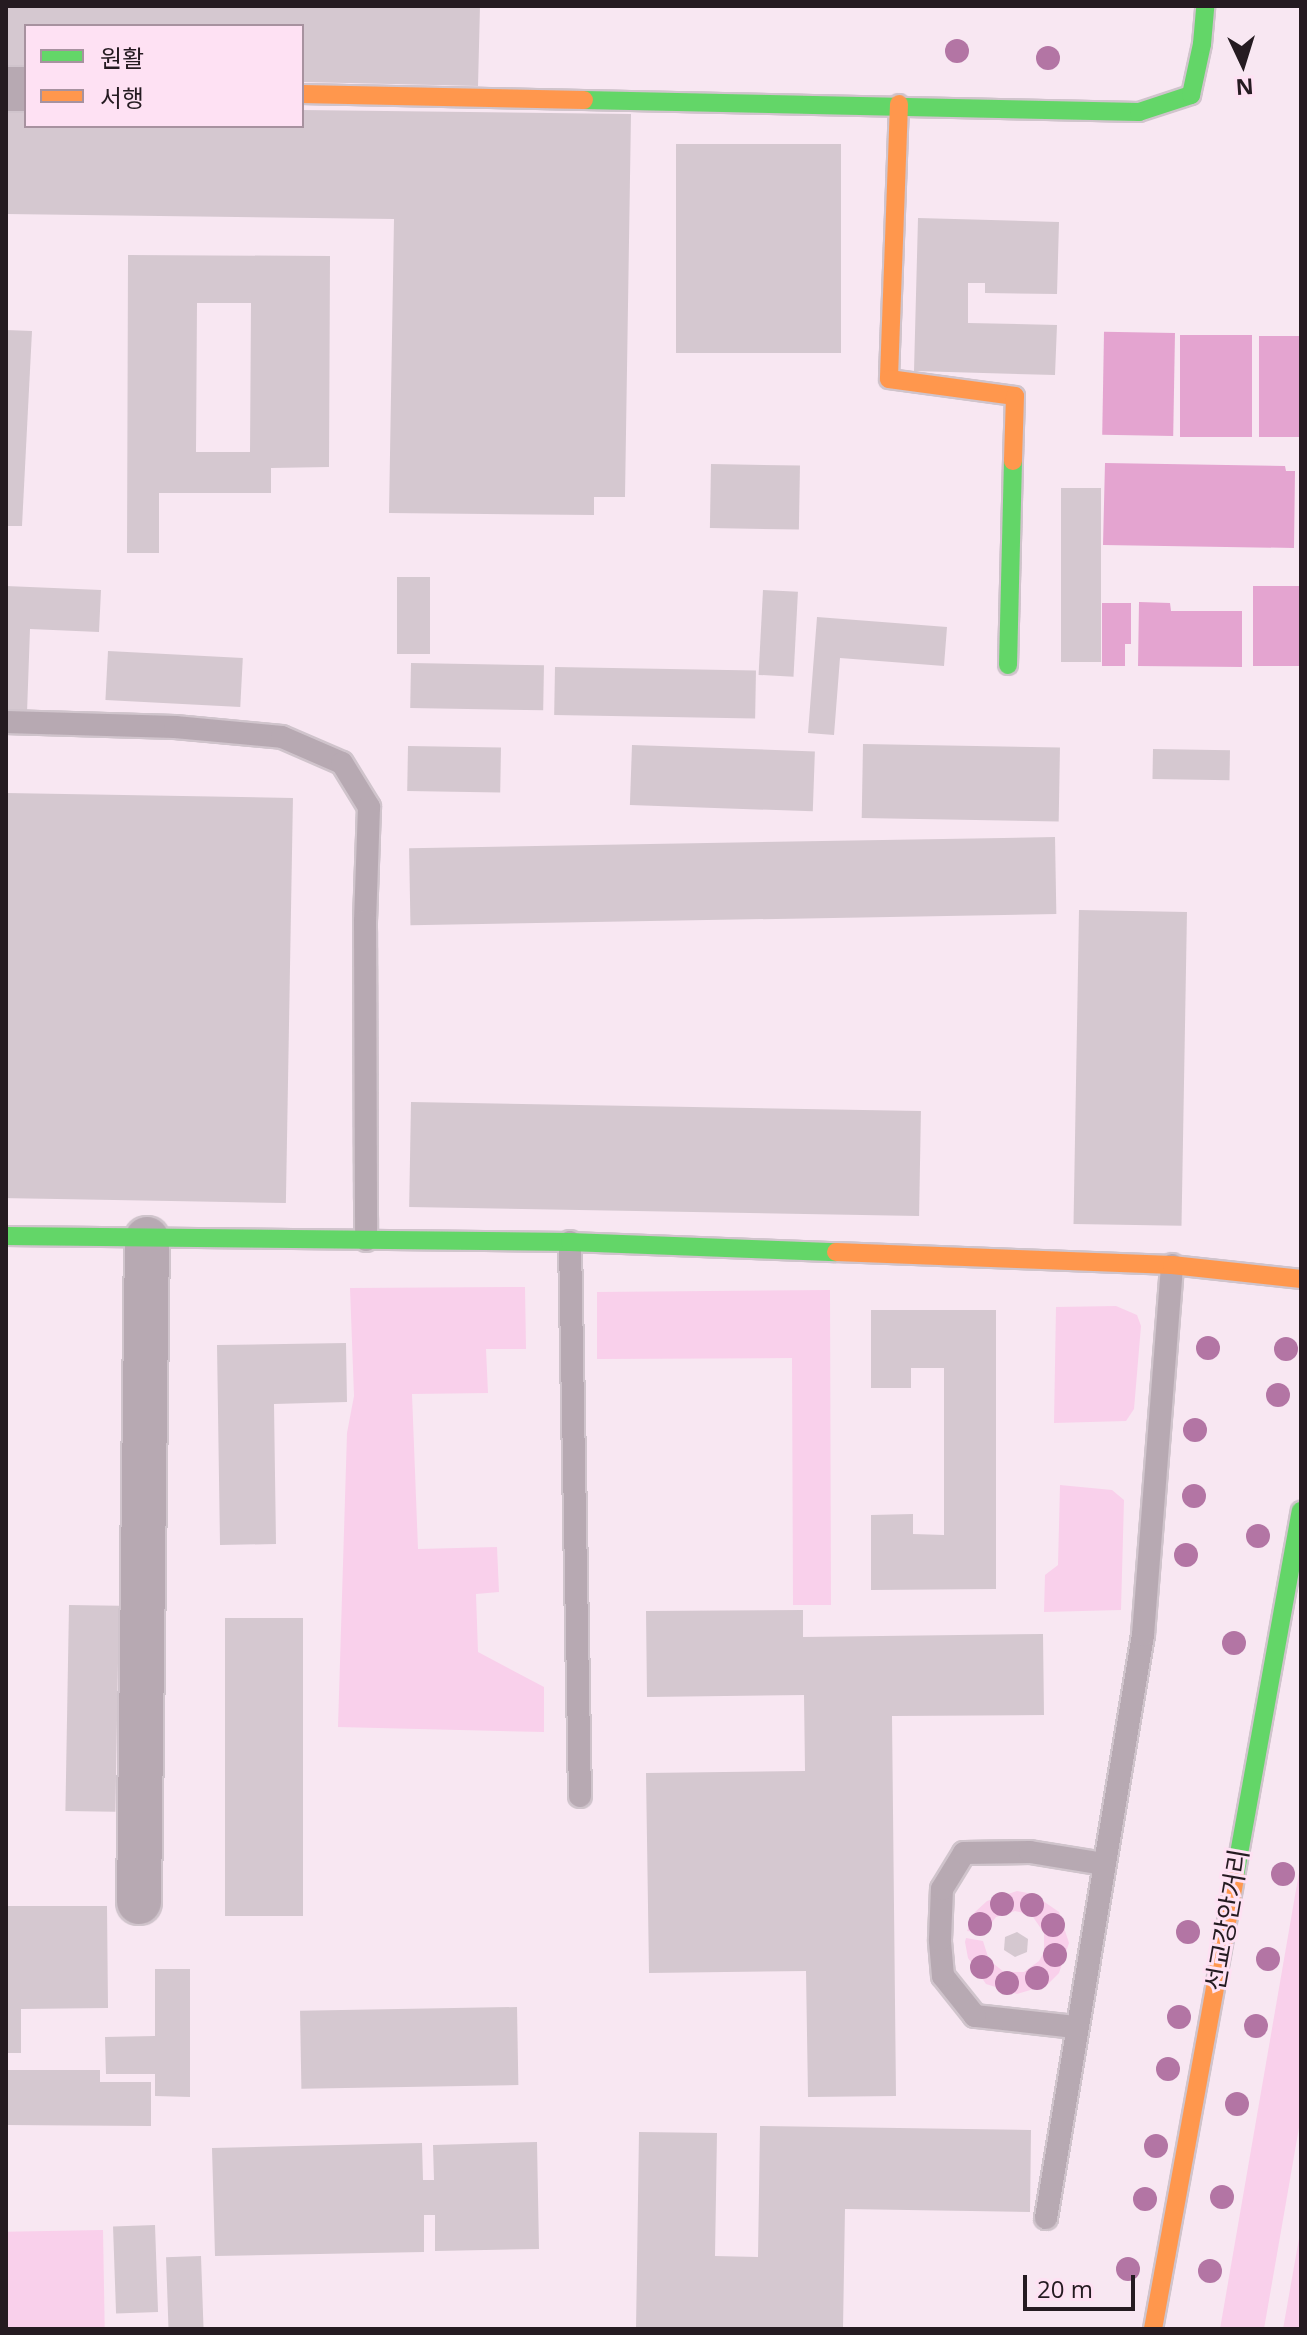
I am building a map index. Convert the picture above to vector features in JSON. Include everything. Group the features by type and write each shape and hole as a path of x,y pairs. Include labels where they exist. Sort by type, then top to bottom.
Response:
{"street":[{"path":"304,94 899,104 1139,112 1191,95 1202,44 1205,6"},
{"path":"899,104 889,379 1015,396 1008,665"},
{"path":"6,1236 570,1242 1172,1265 1301,1279"},
{"path":"139,1902 147,1239"},
{"name":"선교강안거리","path":"1153,2329 1301,1511"}],"lane":[{"path":"6,722 175,727 282,737 342,763 369,807 365,921 366,1240"},
{"path":"570,1242 580,1796"},
{"path":"1046,2218 1075,2027 1143,1635 1172,1265"},
{"path":"1075,2027 975,2016 943,1976 940,1940 942,1889 964,1853 1030,1852 1103,1864"}],"shaded area":[{"path":"1104,332 1175,333 1173,436 1102,435"},
{"path":"1180,335 1252,335 1252,437 1180,437"},
{"path":"1259,336 1301,336 1301,437 1259,437"},
{"path":"1105,463 1285,466 1286,471 1295,471 1294,548 1103,545"},
{"path":"1253,586 1301,586 1301,666 1253,666"},
{"path":"1139,602 1170,603 1171,611 1242,611 1242,667 1138,666"},
{"path":"1102,603 1131,603 1131,644 1125,644 1125,666 1102,666"},
{"path":"525,1287 526,1349 486,1349 488,1393 412,1394 418,1549 497,1547 499,1592 476,1594 478,1652 544,1687 544,1732 338,1727 347,1433 354,1396 350,1288"},
{"path":"830,1290 831,1605 793,1605 792,1358 597,1359 597,1292"},
{"path":"1116,1306 1137,1315 1141,1326 1134,1409 1126,1421 1054,1423 1056,1307"},
{"path":"1060,1485 1112,1490 1124,1500 1121,1610 1044,1612 1045,1575 1058,1565"},
{"path":"1301,1861 1301,2116 1264,2329 1220,2329"},
{"path":"1017,1891 1033,1894 1059,1912 1069,1943 1059,1973 1047,1985 1017,1994 986,1984 968,1958 965,1942 966,1938 983,1941 989,1960 1004,1972 1024,1972 1039,1961 1044,1952 1044,1933 1033,1917 1024,1913 1015,1911 996,1917 984,1933 967,1931 975,1912 987,1901"},
{"path":"1301,2227 1301,2329 1283,2329"},
{"path":"103,2230 105,2329 8,2329 6,2232"}],"building":[{"path":"6,6 480,6 478,86 304,82 304,24 24,24 24,77 6,77"},
{"path":"6,105 24,105 24,128 304,128 304,110 631,114 625,497 594,497 594,515 389,513 394,219 6,214"},
{"path":"676,144 841,144 841,353 676,353"},
{"path":"918,218 1059,222 1057,294 985,293 985,283 968,283 968,323 1057,325 1055,375 914,371"},
{"path":"128,255 330,256 329,467 271,468 271,493 159,493 159,553 127,553","holes":["197,303 251,303 250,452 196,452"]},
{"path":"6,330 32,331 22,526 6,526"},
{"path":"711,464 800,466 799,530 710,528"},
{"path":"1061,488 1101,488 1101,662 1061,662"},
{"path":"397,577 430,577 430,654 397,654"},
{"path":"6,586 101,590 99,632 30,629 27,713 6,712"},
{"path":"763,590 798,592 794,677 759,675"},
{"path":"817,617 947,627 944,666 840,658 834,735 808,733"},
{"path":"108,651 243,658 240,707 105,700"},
{"path":"411,663 544,665 543,710 410,708"},
{"path":"555,667 756,671 755,719 554,715"},
{"path":"863,744 1060,747 1059,821 862,818"},
{"path":"632,745 815,751 813,811 630,805"},
{"path":"408,746 501,748 500,793 407,791"},
{"path":"1153,749 1230,750 1229,780 1152,779"},
{"path":"6,793 293,798 286,1203 6,1198"},
{"path":"1055,837 1056,914 410,925 409,848"},
{"path":"1079,910 1187,912 1182,1226 1074,1224"},
{"path":"411,1102 921,1111 919,1216 409,1207"},
{"path":"871,1310 996,1310 996,1589 871,1590 871,1515 913,1514 913,1534 944,1535 944,1368 911,1368 911,1388 871,1388"},
{"path":"346,1343 347,1402 274,1404 276,1544 220,1545 217,1345"},
{"path":"69,1605 119,1606 115,1812 65,1811"},
{"path":"803,1610 803,1637 1043,1634 1044,1715 892,1716 896,2096 808,2097 806,1971 649,1973 646,1773 805,1771 804,1695 647,1697 646,1611"},
{"path":"225,1618 303,1618 303,1916 225,1916"},
{"path":"6,1906 107,1906 108,2008 21,2009 21,2053 6,2053"},
{"path":"1017,1932 1028,1939 1027,1952 1015,1957 1004,1950 1005,1937"},
{"path":"155,1969 190,1969 190,2097 155,2096 155,2074 106,2074 105,2037 155,2036"},
{"path":"517,2007 518,2085 301,2089 300,2011"},
{"path":"6,2070 100,2070 100,2082 151,2082 151,2126 6,2125"},
{"path":"760,2126 1031,2130 1030,2212 845,2209 843,2329 636,2329 639,2132 717,2133 715,2256 758,2257"},
{"path":"537,2142 539,2249 435,2251 435,2215 424,2215 424,2252 215,2256 212,2148 422,2143 423,2180 434,2180 433,2145"},
{"path":"155,2225 158,2312 116,2313 113,2226"},
{"path":"201,2256 204,2329 169,2329 166,2257"}],"traffic: fast":[{"path":"584,100 1139,112 1191,95 1202,44 1205,6"},
{"path":"1008,665 1013,461"},
{"path":"6,1236 570,1242 836,1252"},
{"path":"1235,1876 1301,1511"}],"traffic: slow":[{"path":"304,94 584,100"},
{"path":"899,104 889,379 1015,396 1013,461"},
{"path":"836,1252 1172,1265 1301,1279"},
{"path":"1153,2329 1235,1876"}]}
